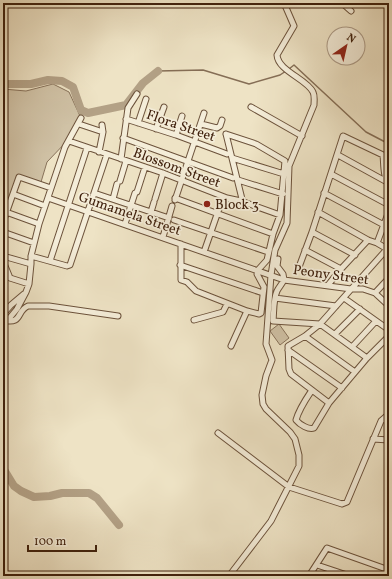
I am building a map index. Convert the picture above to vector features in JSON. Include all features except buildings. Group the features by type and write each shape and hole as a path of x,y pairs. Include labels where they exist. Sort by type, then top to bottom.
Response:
{"street":[{"path":"230,576 271,521 299,466 299,455 295,440 290,432 266,409 263,404 262,395 266,376 272,360 266,344 271,275 275,250 287,223 289,166 314,105 314,96 310,88 278,61 277,55 294,26 284,3"},
{"path":"342,3 351,11"},
{"path":"113,199 122,159 128,108 137,94"},
{"path":"138,123 146,98"},
{"path":"156,129 164,107"},
{"path":"251,107 302,136"},
{"path":"163,237 172,219 174,202 189,162 204,113"},
{"path":"176,135 182,116"},
{"path":"5,321 17,309 29,284 31,256 39,224 65,147 81,118"},
{"name":"Flora Street","path":"126,119 176,135 227,154"},
{"path":"201,124 217,128 220,126 222,120"},
{"path":"79,124 103,132"},
{"path":"100,152 103,132 102,125"},
{"path":"180,244 180,279 187,282 196,291 227,304 259,314 262,311 264,287 257,274 258,270 267,260 273,234 280,215 285,163 283,160 256,144 226,134 235,179 242,199 241,201"},
{"path":"299,267 338,156 343,136 383,155 384,168 388,183"},
{"path":"124,138 235,179 283,194"},
{"name":"Blossom Street","path":"69,141 163,173 226,198 241,201 280,215"},
{"path":"50,261 87,148"},
{"path":"31,256 67,266 70,265 107,154"},
{"path":"338,156 388,183"},
{"path":"232,158 284,174"},
{"path":"125,224 145,167"},
{"path":"151,212 163,173"},
{"path":"331,174 389,205"},
{"path":"3,222 18,178 21,177 51,188"},
{"path":"94,193 268,252"},
{"path":"324,193 384,225"},
{"path":"12,194 45,206"},
{"name":"Gumamela Street","path":"48,198 271,275"},
{"path":"204,252 221,203 226,198"},
{"path":"174,202 218,214 273,234"},
{"path":"377,243 389,211"},
{"path":"6,212 39,224"},
{"path":"288,348 320,324 388,249 368,240 318,212"},
{"path":"3,232 34,243"},
{"path":"312,232 355,254"},
{"path":"328,286 341,269 368,240"},
{"path":"305,250 341,269"},
{"path":"3,256 31,264"},
{"path":"278,259 277,266 283,274 284,280"},
{"path":"3,261 10,278 29,284"},
{"path":"180,265 264,293"},
{"path":"271,275 284,280"},
{"path":"375,293 389,278"},
{"name":"Peony Street","path":"320,324 273,321 275,298 278,289 284,280 351,289 363,289 375,293 389,306"},
{"path":"3,314 26,292"},
{"path":"275,298 336,306"},
{"path":"344,298 389,330"},
{"path":"194,320 223,312 227,304"},
{"path":"5,321 14,321 25,307 28,306 49,306 118,316"},
{"path":"335,334 360,309"},
{"path":"232,346 247,311"},
{"path":"352,347 376,321"},
{"path":"320,324 367,358"},
{"path":"305,336 355,372"},
{"path":"312,390 306,398 296,420 299,424 311,429 314,428 329,403 355,372 389,336"},
{"path":"288,348 342,388"},
{"path":"288,348 289,369 291,374 329,403"},
{"path":"218,433 289,487 345,504 374,439 380,421 389,414"},
{"path":"374,439 389,440"},
{"path":"309,576 327,548 389,570"},
{"path":"317,565 350,576"}],"shaded area":[{"path":"53,84 69,92 80,116 69,139 47,162 41,182 19,175 3,220 3,89 26,91"},
{"path":"279,324 289,338 280,345 270,331"}],"waterway":[{"path":"289,69 294,65 366,132 389,144"},
{"path":"158,71 203,70 249,84 280,75 286,71"},
{"path":"3,84 31,84 48,80 62,81 73,87 81,110 88,113 126,105 143,83 158,71"},
{"path":"3,468 14,486 34,497 50,496 62,493 89,493 97,498 119,525"}],"place":[{"name":"Block 3","path":"207,204"}]}
